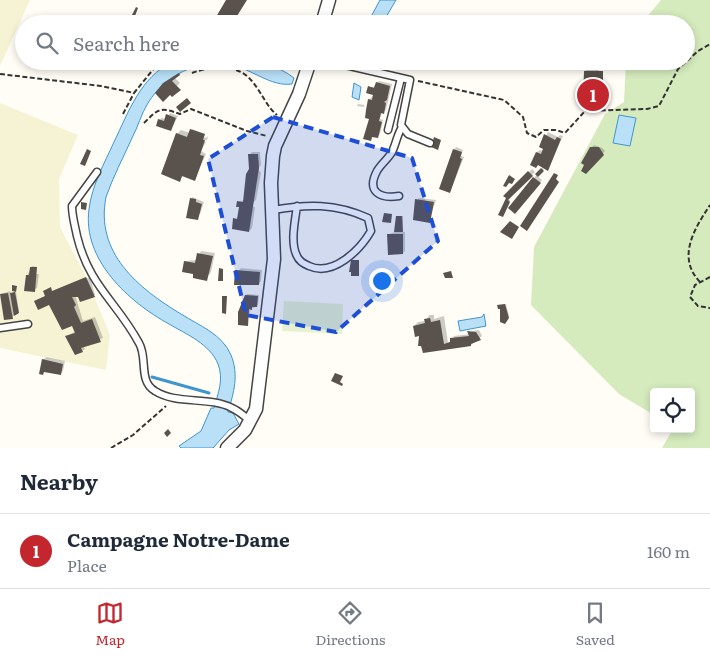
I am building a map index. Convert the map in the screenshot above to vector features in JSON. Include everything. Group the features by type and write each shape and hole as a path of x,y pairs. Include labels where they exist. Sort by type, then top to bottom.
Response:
{"street":[{"path":"325,15 329,0"},
{"path":"230,448 251,421 256,409 273,273 272,170 278,139 287,123 307,70"}],"lane":[{"path":"367,70 410,80 402,126 392,152 376,173 374,187 376,194 383,197 399,196"},
{"path":"388,130 401,78"},
{"path":"402,126 408,134 430,143"},
{"path":"97,172 72,206 80,251 92,277 138,341 143,354 144,375 149,386 156,392 175,397 214,402 232,408 251,421"},
{"path":"273,210 297,206 314,204 368,218 371,231 366,240 342,261 327,268 312,267 300,261 295,248 297,206"},
{"path":"0,328 28,324"}],"path":[{"path":"695,54 710,44"},
{"path":"122,114 134,93 153,70"},
{"path":"192,73 200,70"},
{"path":"230,70 240,72 251,80 275,113 287,123"},
{"path":"410,80 504,100 524,117 528,133 536,137 544,130 556,130 565,133 586,110 646,109 659,106 677,70"},
{"path":"0,74 101,86 134,93"},
{"path":"144,123 157,110 164,109 180,114 191,109 247,131 278,139"},
{"path":"700,282 689,267 688,256 692,234 710,205"},
{"path":"710,277 695,285 690,297 698,306 710,308"},
{"path":"111,448 133,435 175,397"}],"highlighted area":[{"path":"273,117 412,158 438,241 336,332 246,315 208,159"}],"shaded area":[{"path":"0,0 30,0 23,15 15,15 15,33 0,66"},
{"path":"0,103 78,135 59,179 60,227 86,277 110,335 106,370 0,348"}],"green space":[{"path":"661,0 710,0 710,448 662,448 671,433 695,433 695,388 650,388 650,413 619,394 531,305 534,247 605,114 624,102 626,70 695,70 695,15 648,15"},
{"path":"284,301 343,304 342,334 282,331"}],"water":[{"path":"380,0 396,0 387,15 372,15"},
{"path":"160,70 187,70 164,84 155,93 146,107 106,197 104,217 107,235 123,267 150,293 216,336 222,341 231,355 235,377 234,390 228,412 233,413 239,424 229,430 213,448 181,448 179,446 201,431 211,408 214,408 220,386 218,364 209,351 197,340 154,315 124,291 101,262 93,245 89,228 89,209 102,167 137,96 152,76"},
{"path":"246,70 281,70 294,78 292,84 277,83"},
{"path":"354,83 361,87 359,100 352,97"},
{"path":"619,115 636,118 630,146 613,143"},
{"path":"484,314 486,326 460,331 458,321 482,317"}],"building":[{"path":"226,0 247,0 238,15 217,15"},
{"path":"136,7 138,8 135,15 132,15"},
{"path":"584,71 603,71 603,81 599,81 597,87 602,87 602,104 583,104"},
{"path":"179,73 180,75 172,81 181,90 172,97 170,95 163,102 155,93 163,83"},
{"path":"376,82 390,86 387,100 384,102 386,103 384,114 381,113 379,121 382,122 378,138 372,137 371,141 363,139 369,119 365,118 368,99 372,100 373,95 366,93 368,86 374,88"},
{"path":"187,98 191,103 180,112 176,107"},
{"path":"166,114 176,118 171,131 156,126 158,119 164,121"},
{"path":"190,129 205,134 200,155 204,156 195,181 182,176 180,182 161,174 176,133 187,137"},
{"path":"544,134 555,140 557,137 561,139 548,171 538,165 536,168 530,165 536,152 541,154 543,149 539,147"},
{"path":"434,137 441,140 438,150 431,147"},
{"path":"590,147 599,147 604,155 586,174 581,171 584,165 581,163"},
{"path":"87,149 91,151 85,166 80,164"},
{"path":"453,149 462,152 460,158 462,159 450,193 439,189"},
{"path":"248,154 258,154 259,168 249,232 232,229 233,218 237,219 239,207 236,207 237,201 243,202 246,174 249,169"},
{"path":"541,168 544,171 538,177 535,174"},
{"path":"528,171 533,176 508,200 510,202 503,217 498,215 506,198 503,196"},
{"path":"554,173 558,175 556,179 559,182 527,231 520,226"},
{"path":"509,175 515,179 512,184 509,183 506,187 503,186"},
{"path":"533,177 541,183 515,214 508,208"},
{"path":"190,198 196,199 196,202 202,204 198,220 186,218"},
{"path":"415,199 434,202 430,223 413,220"},
{"path":"81,202 87,203 86,210 81,209"},
{"path":"384,213 392,214 391,223 382,222"},
{"path":"396,216 402,216 403,232 394,232"},
{"path":"510,221 519,227 512,239 500,232"},
{"path":"387,234 403,234 403,254 388,255"},
{"path":"197,253 213,256 207,281 193,278 193,274 182,272 184,261 195,263"},
{"path":"351,260 359,260 359,276 351,276 351,272 349,272"},
{"path":"30,267 37,267 35,292 24,291 26,275 29,275"},
{"path":"219,268 223,269 223,281 218,281"},
{"path":"235,270 260,272 259,285 234,285"},
{"path":"451,271 453,278 445,278 443,273"},
{"path":"86,277 95,297 80,302 78,297 72,297 76,305 74,307 81,323 92,319 101,342 81,348 83,352 75,355 65,336 75,333 72,326 62,330 49,305 38,310 34,301 45,296 43,291 51,287 52,291"},
{"path":"12,285 17,286 16,292 12,291"},
{"path":"15,292 19,313 14,316 10,293"},
{"path":"8,293 13,319 4,320 0,294"},
{"path":"245,295 258,296 257,307 252,307 252,310 249,309 248,326 238,325 238,312"},
{"path":"222,296 227,296 226,314 222,313"},
{"path":"505,304 509,318 505,324 500,322 500,309 498,309 497,305"},
{"path":"430,318 431,322 440,320 444,344 450,342 450,338 469,336 467,331 476,332 481,340 471,344 471,346 423,353 421,346 418,346 419,336 415,337 413,326 425,323 424,319"},
{"path":"42,359 63,364 61,375 44,372 43,375 39,374"},
{"path":"335,373 343,376 340,382 343,384 342,386 331,381"},
{"path":"168,429 171,433 167,437 164,433"}],"waterway":[{"path":"152,377 209,393"}],"place":[{"name":"Campagne Notre-Dame","path":"593,95"}]}
